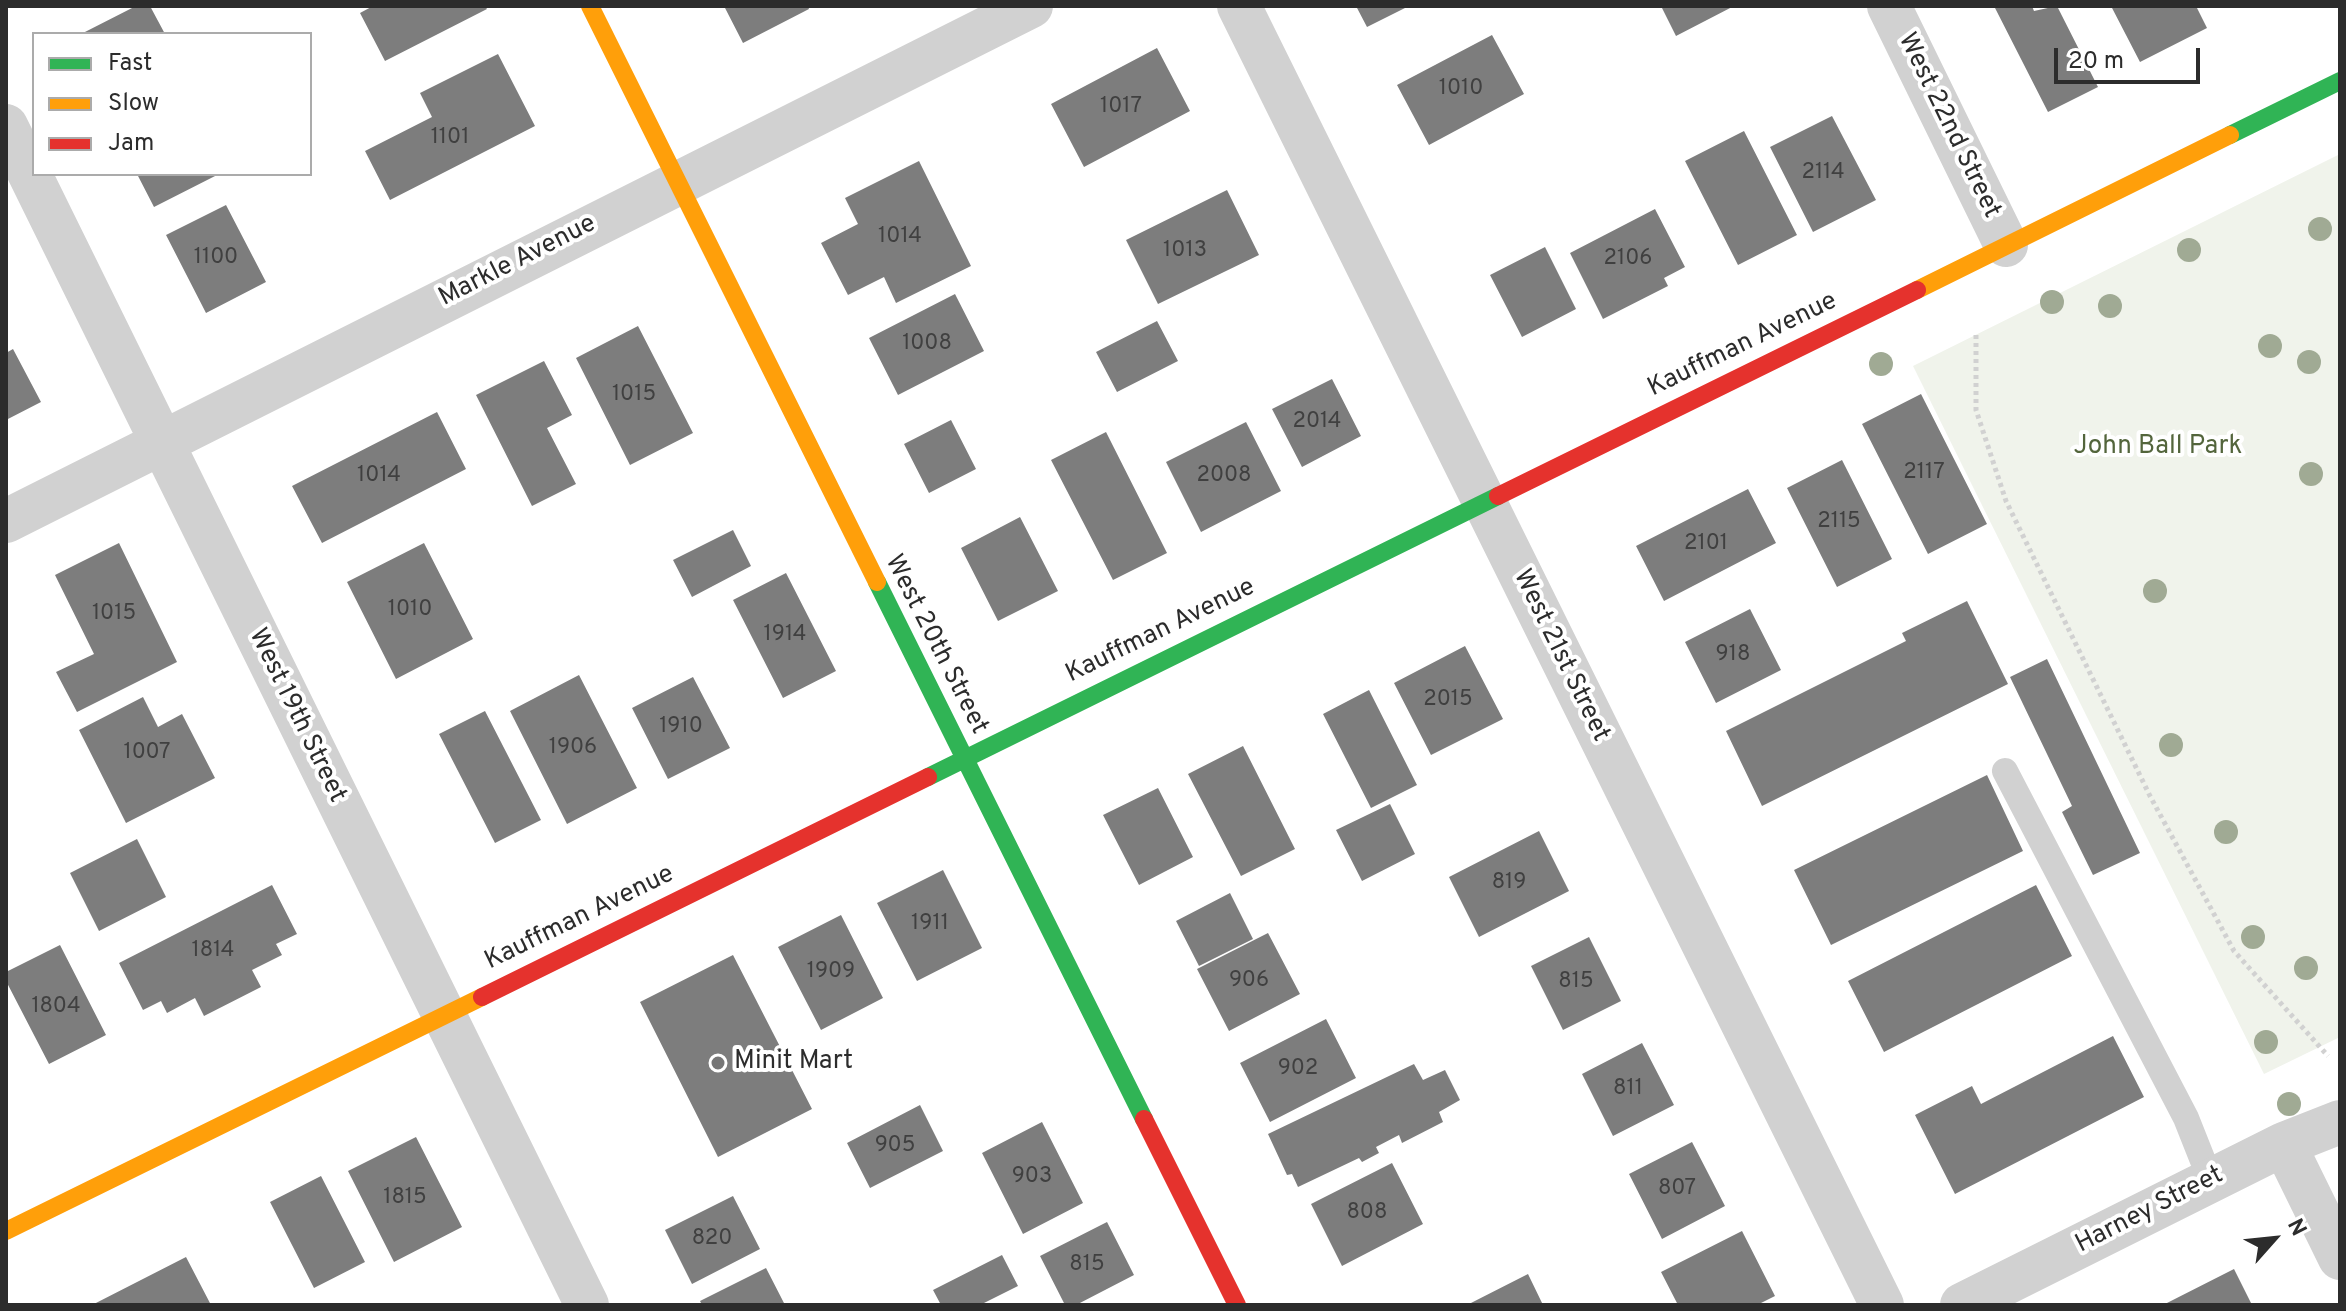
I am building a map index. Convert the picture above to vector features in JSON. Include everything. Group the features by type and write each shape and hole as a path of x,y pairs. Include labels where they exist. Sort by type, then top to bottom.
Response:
{"street":[{"name":"West 20th Street","path":"590,6 1237,1305"},
{"name":"Markle Avenue","path":"6,521 1031,6"},
{"name":"West 21st Street","path":"1239,6 1882,1305"},
{"name":"West 22nd Street","path":"1889,6 2006,245"},
{"name":"Kauffman Avenue","path":"6,1231 2340,81"},
{"name":"West 19th Street","path":"6,126 587,1305"},
{"name":"Harney Street","path":"1962,1305 2284,1144 2340,1122"},
{"path":"2284,1144 2340,1258"}],"lane":[{"path":"2005,771 2186,1118 2211,1181"}],"path":[{"path":"1976,335 1976,410 2006,501 2150,796 2234,951 2328,1056"}],"green space":[{"name":"John Ball Park","path":"2340,154 2340,1037 2264,1074 1913,366"}],"building":[{"path":"136,6 150,6 164,32 85,32"},
{"path":"373,6 485,6 487,9 385,61 360,13"},
{"path":"724,6 808,6 809,9 743,43"},
{"path":"1356,6 1409,6 1367,27"},
{"path":"1661,6 1734,6 1676,36"},
{"path":"1994,6 2032,6 2034,11 2057,6 2098,87 2048,112"},
{"path":"2111,6 2196,6 2207,28 2140,62"},
{"path":"1492,35 1524,94 1429,145 1397,85"},
{"path":"1157,48 1190,111 1084,167 1051,104"},
{"path":"498,54 535,126 390,200 365,151 432,117 420,93"},
{"path":"1832,116 1876,200 1813,232 1770,147"},
{"path":"1744,131 1797,235 1738,265 1685,161"},
{"path":"919,161 971,266 896,303 884,277 848,295 821,243 858,224 845,198"},
{"path":"138,176 215,176 154,207"},
{"path":"1227,190 1259,255 1158,304 1126,240"},
{"path":"226,205 266,282 206,313 166,235"},
{"path":"1655,209 1685,267 1664,278 1668,286 1603,319 1570,253"},
{"path":"1545,247 1576,309 1522,337 1490,275"},
{"path":"955,294 984,351 898,395 869,338"},
{"path":"1157,321 1178,361 1117,392 1096,352"},
{"path":"638,326 693,433 630,465 576,358"},
{"path":"13,349 41,402 6,420 6,353"},
{"path":"544,361 572,415 547,428 576,484 532,506 476,395"},
{"path":"1332,379 1361,436 1302,467 1272,409"},
{"path":"1921,394 1987,524 1928,554 1862,424"},
{"path":"437,412 466,469 322,543 292,486"},
{"path":"951,420 976,469 929,493 904,444"},
{"path":"1246,422 1281,491 1201,532 1166,462"},
{"path":"1106,432 1167,553 1113,580 1051,460"},
{"path":"1842,460 1892,559 1837,587 1787,488"},
{"path":"1748,489 1776,543 1664,601 1636,546"},
{"path":"1020,517 1058,591 998,621 961,548"},
{"path":"733,530 751,566 692,597 673,560"},
{"path":"119,543 177,662 77,712 56,672 94,654 55,575"},
{"path":"424,543 473,639 396,679 347,582"},
{"path":"786,573 836,671 783,698 733,600"},
{"path":"1967,601 2008,684 1762,806 1726,731 1906,641 1902,633"},
{"path":"1750,609 1781,670 1716,703 1685,642"},
{"path":"1465,646 1503,719 1431,755 1394,683"},
{"path":"2047,659 2140,853 2093,875 2062,812 2072,806 2010,677"},
{"path":"579,675 637,788 567,824 510,711"},
{"path":"693,677 730,748 668,779 632,708"},
{"path":"1369,690 1417,785 1371,808 1323,714"},
{"path":"143,697 158,727 182,714 215,778 126,823 79,730"},
{"path":"485,711 541,820 495,843 439,734"},
{"path":"1243,746 1295,849 1241,876 1188,774"},
{"path":"1987,775 2023,851 1831,945 1794,870"},
{"path":"1158,788 1193,857 1139,885 1103,815"},
{"path":"1390,804 1415,854 1362,881 1336,830"},
{"path":"1539,831 1569,891 1479,937 1449,877"},
{"path":"137,839 166,897 99,931 70,873"},
{"path":"943,870 982,948 917,981 877,903"},
{"path":"272,885 297,934 276,944 282,955 252,970 261,987 204,1016 195,998 167,1013 161,1001 143,1010 119,963"},
{"path":"2036,885 2072,956 1884,1052 1848,981"},
{"path":"1230,893 1253,939 1199,966 1176,921"},
{"path":"841,915 883,998 821,1030 778,947"},
{"path":"1268,933 1300,994 1229,1031 1197,969"},
{"path":"1589,937 1621,1001 1563,1030 1531,966"},
{"path":"60,945 106,1035 49,1064 6,981 6,972"},
{"path":"733,955 812,1109 718,1157 640,1002"},
{"path":"1326,1019 1356,1078 1270,1122 1240,1063"},
{"path":"2113,1036 2144,1097 1955,1194 1915,1115 1972,1086 1981,1104"},
{"path":"1642,1043 1674,1105 1613,1136 1582,1074"},
{"path":"1414,1064 1423,1080 1445,1070 1460,1100 1439,1112 1443,1122 1402,1143 1399,1135 1376,1147 1379,1153 1362,1162 1359,1158 1298,1187 1292,1174 1287,1175 1268,1134"},
{"path":"920,1105 943,1151 870,1188 847,1143"},
{"path":"1042,1122 1083,1203 1023,1234 982,1153"},
{"path":"416,1137 462,1227 394,1262 348,1171"},
{"path":"1692,1142 1725,1206 1662,1239 1629,1174"},
{"path":"1392,1163 1423,1224 1342,1266 1311,1204"},
{"path":"321,1176 365,1262 314,1288 270,1202"},
{"path":"733,1196 760,1249 692,1284 665,1230"},
{"path":"1107,1222 1134,1275 1076,1305 1065,1305 1040,1256"},
{"path":"1742,1231 1775,1296 1757,1305 1678,1305 1661,1272"},
{"path":"1002,1255 1018,1286 980,1305 941,1305 933,1290"},
{"path":"186,1257 211,1305 92,1305"},
{"path":"766,1268 785,1305 702,1305 700,1301"},
{"path":"2234,1269 2252,1305 2163,1305"},
{"path":"1528,1274 1543,1305 1467,1305"}],"traffic: fast":[{"path":"2230,135 2340,81"},
{"path":"928,777 1498,496"},
{"path":"877,582 1144,1119"}],"traffic: slow":[{"path":"590,6 877,582"},
{"path":"1917,290 2230,135"},
{"path":"6,1231 482,997"}],"traffic: jam":[{"path":"1498,496 1917,290"},
{"path":"482,997 928,777"},
{"path":"1144,1119 1237,1305"}],"place":[{"name":"Minit Mart","path":"718,1063"}]}
